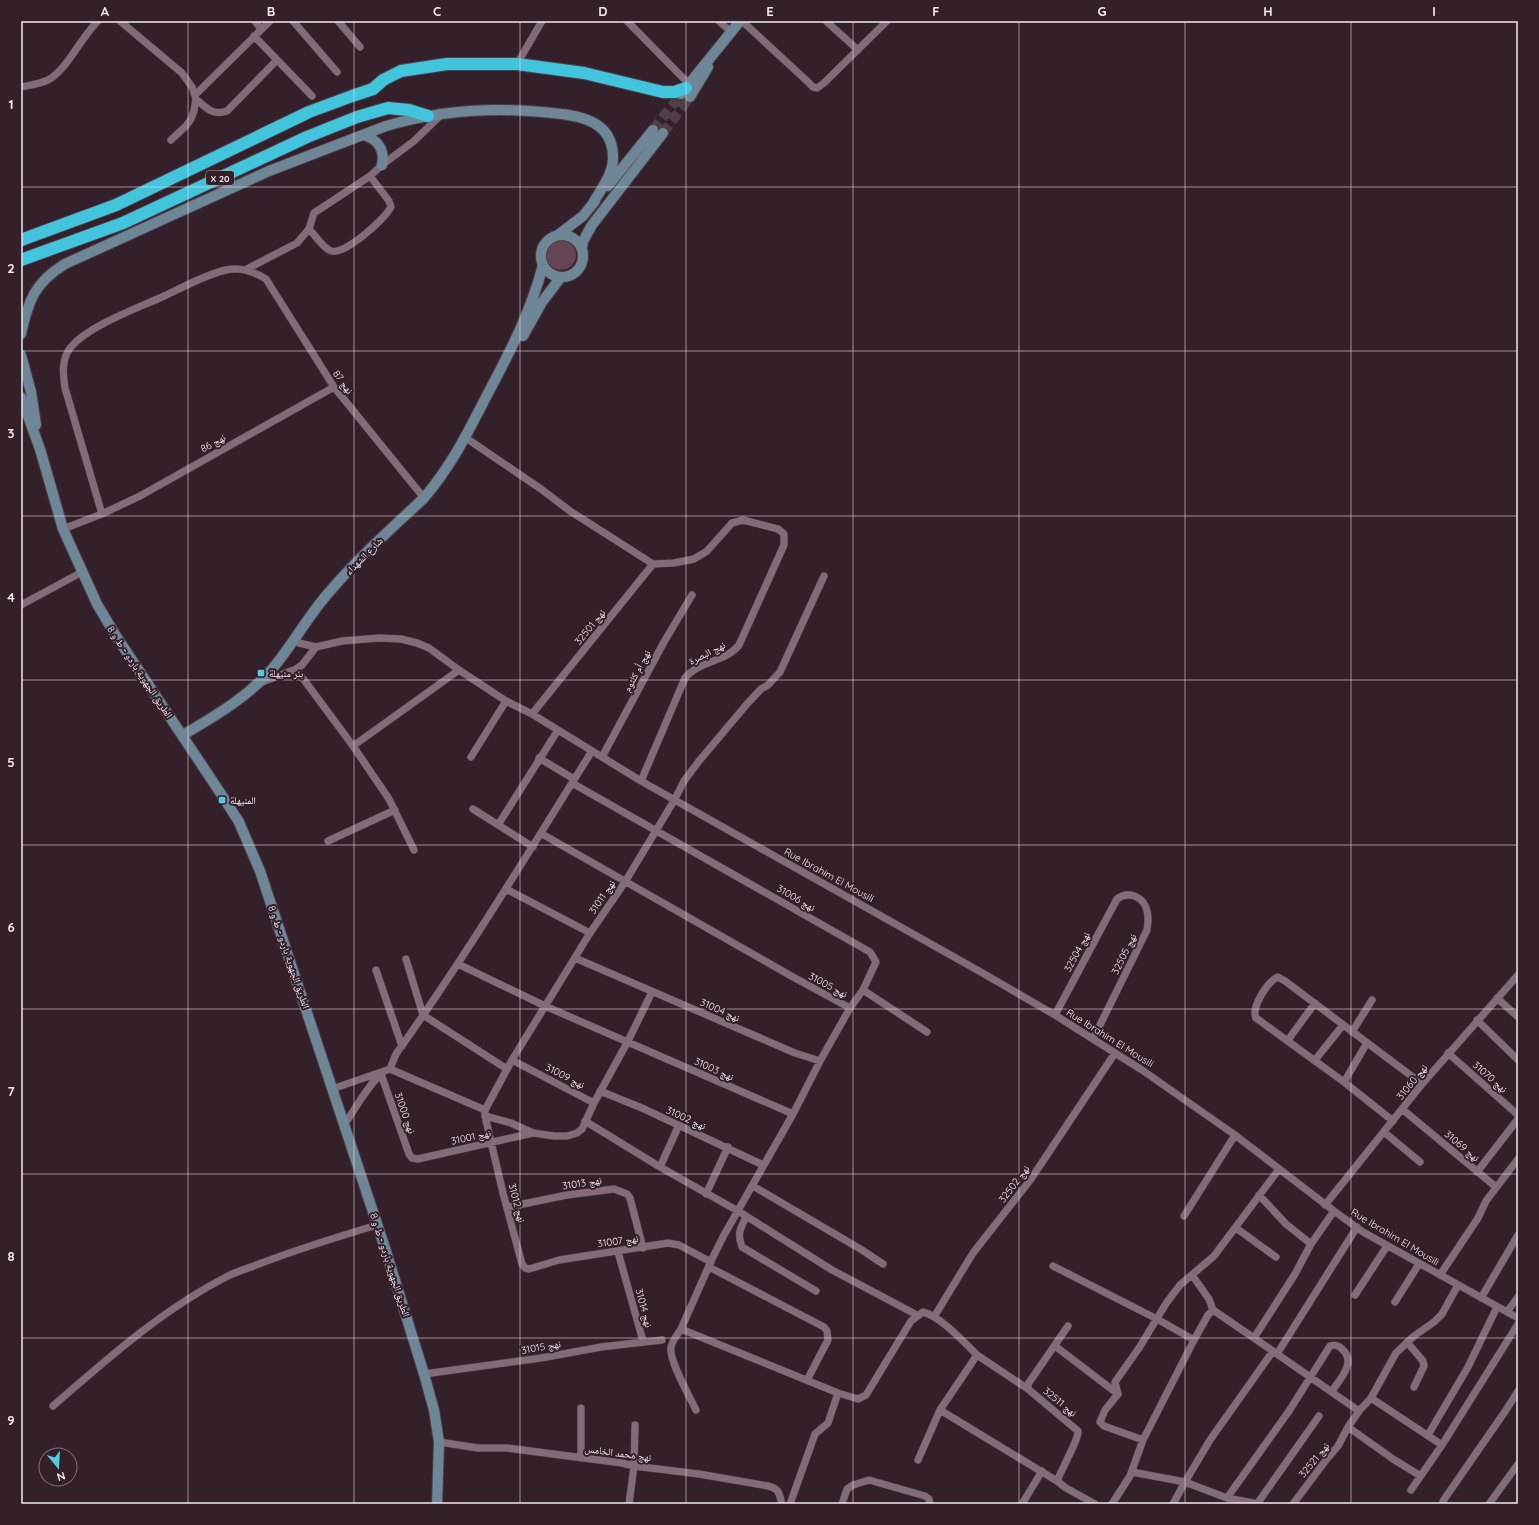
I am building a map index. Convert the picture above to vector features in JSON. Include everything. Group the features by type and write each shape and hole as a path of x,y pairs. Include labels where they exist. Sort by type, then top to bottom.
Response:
{"highway":[{"name":"X 20","path":"21,240 116,205 309,112 373,89 394,73 421,67 461,63 517,64"},
{"path":"517,64 584,74 663,92 686,91"},
{"name":"X 20","path":"21,260 123,223 307,137 357,117 388,108 409,110 428,116"}],"street":[{"path":"21,87 47,80 56,74 86,34 98,21"},
{"path":"120,21 182,73 190,83 195,97 194,111 186,126 171,140"},
{"path":"255,21 261,29"},
{"path":"195,97 270,21"},
{"path":"293,21 336,72"},
{"path":"338,21 360,47"},
{"path":"517,64 542,21"},
{"path":"627,21 686,91 741,21 814,87 820,87 887,21"},
{"path":"719,21 731,32"},
{"path":"826,21 858,50"},
{"path":"254,36 276,61 312,96"},
{"path":"195,97 209,111 221,114 227,111 276,61"},
{"name":"X 20","path":"21,334 26,311 36,288 49,274 65,264 269,171 386,126 428,116 443,113 493,109 518,110 568,114 597,124 609,138 613,156 610,174 592,205"},
{"path":"102,514 66,388 63,369 66,354 78,340 105,323 202,279 226,270 245,270 297,243 309,229 314,213 370,176 414,141 443,113"},
{"path":"558,235 573,237 582,248 584,255 580,268 574,274 568,276 561,277 550,274 543,265 541,259 543,246 547,241 558,235 583,216 658,131 592,224 583,241 582,248"},
{"path":"363,135 374,139 381,148 383,153 382,165"},
{"path":"309,229 327,249 336,251 350,245 382,221 391,206 390,201 370,176"},
{"path":"512,347 534,295 543,265"},
{"name":"نهج 87","path":"245,270 255,272 266,279 334,387 424,498"},
{"path":"512,347 519,343 542,302 561,277"},
{"name":"شارع الشهداء","path":"183,735 226,709 259,683 284,655 294,639 330,591 424,498 448,468 466,438 512,347"},
{"name":"الطريق الجهوية باردو - ط و 8","path":"21,355 31,392 40,449"},
{"name":"نهج 86","path":"63,529 102,514 140,496 334,387"},
{"name":"الطريق الجهوية باردو - ط و 8","path":"21,397 40,449 63,529 106,621 225,800 247,838 260,871 390,1263 424,1374 434,1410 439,1442 439,1503"},
{"path":"466,438 541,488 570,512 653,564"},
{"name":"نهج البصرة","path":"641,781 685,678 693,670 729,654 736,648 784,545 784,534 778,529 744,520 732,523 707,551 694,559 674,563 653,564"},
{"name":"نهج 32501","path":"532,714 653,564"},
{"path":"21,605 82,572"},
{"name":"نهج 31011","path":"546,1006 590,933 625,882 675,799 684,781 699,761 761,689 768,685 780,672 824,576"},
{"name":"نهج أم كلثوم","path":"602,757 664,642 692,595"},
{"name":"Rue Ibrahim El Mousili","path":"316,647 342,641 380,638 400,639 429,648 506,701 532,714 641,781 1055,1015 1142,1070 1235,1135 1325,1205 1357,1227 1387,1246 1518,1318"},
{"path":"259,683 296,669 302,665 316,647 299,644 294,639"},
{"path":"296,669 353,746 396,810 414,850"},
{"path":"353,746 459,670"},
{"path":"471,757 506,701"},
{"path":"498,825 558,730"},
{"path":"344,1126 360,1100 386,1071 458,964 542,834 592,751"},
{"path":"539,758 573,781 655,831"},
{"path":"473,809 533,847"},
{"path":"328,841 396,810"},
{"name":"نهج 31006","path":"655,831 870,952 875,959 876,964 863,990 850,1008"},
{"name":"نهج 31005","path":"542,834 792,977 850,1008 820,1061 793,1114"},
{"path":"506,889 590,933"},
{"name":"نهج 32505","path":"1093,1039 1147,930 1147,910 1143,902 1136,896 1130,894 1122,895 1117,899"},
{"name":"نهج 32504","path":"1055,1015 1117,899"},
{"name":"نهج 31004","path":"576,958 796,1053 820,1061"},
{"path":"406,959 423,1015 507,1068"},
{"name":"نهج 31003","path":"458,964 546,1006 793,1114"},
{"path":"376,970 402,1046"},
{"name":"نهج 31060","path":"1325,1205 1448,1053 1518,975"},
{"path":"1393,1121 1315,1060 1262,1023 1254,1015 1254,1010 1258,1001 1271,981 1278,978 1315,1003 1422,1084"},
{"path":"863,990 926,1032"},
{"path":"332,1089 386,1071 533,1133 554,1136 567,1136 577,1133 582,1129 600,1091 628,1041 652,992"},
{"path":"1497,998 1518,1017"},
{"path":"1352,1032 1372,1000"},
{"path":"1288,1040 1315,1003"},
{"path":"485,1113 507,1068 546,1006"},
{"path":"1477,1020 1518,1060"},
{"path":"1315,1060 1343,1025"},
{"path":"1344,1082 1367,1043"},
{"name":"نهج 32502","path":"934,1317 973,1253 1031,1179 1114,1053"},
{"name":"نهج 31070","path":"1448,1053 1518,1115"},
{"name":"نهج 31009","path":"512,1060 594,1103"},
{"name":"نهج 31000","path":"386,1071 409,1154 412,1158"},
{"name":"نهج 31002","path":"600,1091 679,1125 763,1165"},
{"name":"نهج 31069","path":"1402,1109 1496,1187"},
{"name":"نهج 31012","path":"485,1113 522,1264 525,1268"},
{"path":"696,1410 673,1360 671,1348 676,1336 682,1329 710,1265 738,1211 793,1114"},
{"path":"1477,1172 1518,1119"},
{"path":"585,1121 660,1168 738,1211 832,1270 917,1315"},
{"path":"660,1168 679,1125"},
{"path":"1384,1132 1420,1162"},
{"name":"نهج 31001","path":"412,1158 418,1159 533,1133"},
{"path":"1184,1216 1235,1135"},
{"path":"706,1194 728,1148"},
{"path":"1440,1275 1478,1218 1486,1201 1518,1160"},
{"path":"1118,1394 1115,1382 1176,1289 1214,1256 1279,1169"},
{"path":"753,1186 862,1250 883,1264"},
{"name":"نهج 31013","path":"508,1207 583,1193 614,1189 622,1191 630,1198 643,1248"},
{"path":"1259,1195 1286,1224 1311,1244"},
{"path":"1254,1338 1295,1274 1311,1244 1334,1211"},
{"path":"746,1217 738,1237 742,1247 816,1291"},
{"path":"53,1406 102,1363 166,1314 202,1290 229,1276 288,1253 377,1225"},
{"path":"1173,1504 1210,1440 1275,1352 1357,1227"},
{"path":"1236,1228 1276,1257"},
{"path":"1481,1298 1518,1234"},
{"name":"نهج 31007","path":"525,1268 529,1269 559,1260 668,1243 679,1245 710,1265 824,1327 827,1331 828,1340 807,1380"},
{"path":"1355,1296 1387,1246"},
{"name":"نهج 31014","path":"618,1252 643,1342"},
{"path":"1395,1302 1419,1264"},
{"path":"1053,1266 1157,1319 1194,1340"},
{"path":"1192,1275 1209,1299 1213,1310 1359,1411"},
{"name":"نهج 32521","path":"1293,1504 1338,1446 1348,1427 1359,1411 1371,1398 1396,1353 1407,1342 1434,1322 1442,1314 1458,1285"},
{"path":"1507,1312 1518,1297"},
{"path":"1428,1435 1468,1366 1497,1307"},
{"path":"1112,1504 1132,1472 1143,1440 1194,1340 1208,1315 1213,1310"},
{"path":"682,1329 838,1393 858,1399 866,1395 911,1321 923,1312 934,1317 977,1355 1028,1389"},
{"path":"1411,1490 1442,1445 1518,1324"},
{"name":"نهج 32511","path":"1057,1481 1077,1440 1078,1431 1028,1389 1028,1384 1068,1326"},
{"name":"نهج 31015","path":"424,1374 541,1358 601,1347 662,1340"},
{"path":"1407,1342 1423,1361 1424,1366 1414,1387"},
{"path":"1227,1498 1257,1458 1311,1378 1330,1346 1333,1344 1338,1346 1348,1356 1349,1361 1347,1367 1332,1391"},
{"path":"1055,1346 1118,1394"},
{"path":"918,1460 940,1410 977,1355"},
{"path":"1442,1504 1518,1391"},
{"path":"790,1504 815,1434 828,1423 838,1393"},
{"path":"1118,1394 1105,1410 1100,1422 1104,1426 1143,1440"},
{"path":"1371,1398 1442,1445"},
{"path":"581,1408 581,1458"},
{"path":"940,1410 1042,1471 1066,1488 1095,1504"},
{"path":"1132,1472 1186,1482 1227,1498 1257,1504 1319,1416"},
{"path":"629,1504 634,1466 634,1425"},
{"path":"1348,1427 1393,1459 1420,1475"},
{"name":"نهج محمد الخامس","path":"439,1442 478,1448 507,1448 622,1463 768,1486 775,1488 782,1504"},
{"path":"1489,1504 1518,1464"},
{"path":"1022,1504 1042,1471"},
{"path":"842,1504 847,1489 853,1485 869,1480 925,1496 929,1499 930,1504"}],"shaded area":[{"path":"561,240 572,244 576,255 572,266 561,270 550,266 546,255 550,244"}],"tunnel":[{"path":"653,130 681,94"},
{"path":"663,133 690,97"}],"place":[{"name":"بئر منيهلة","path":"261,673"},
{"name":"المنيهلة","path":"222,800"}]}
